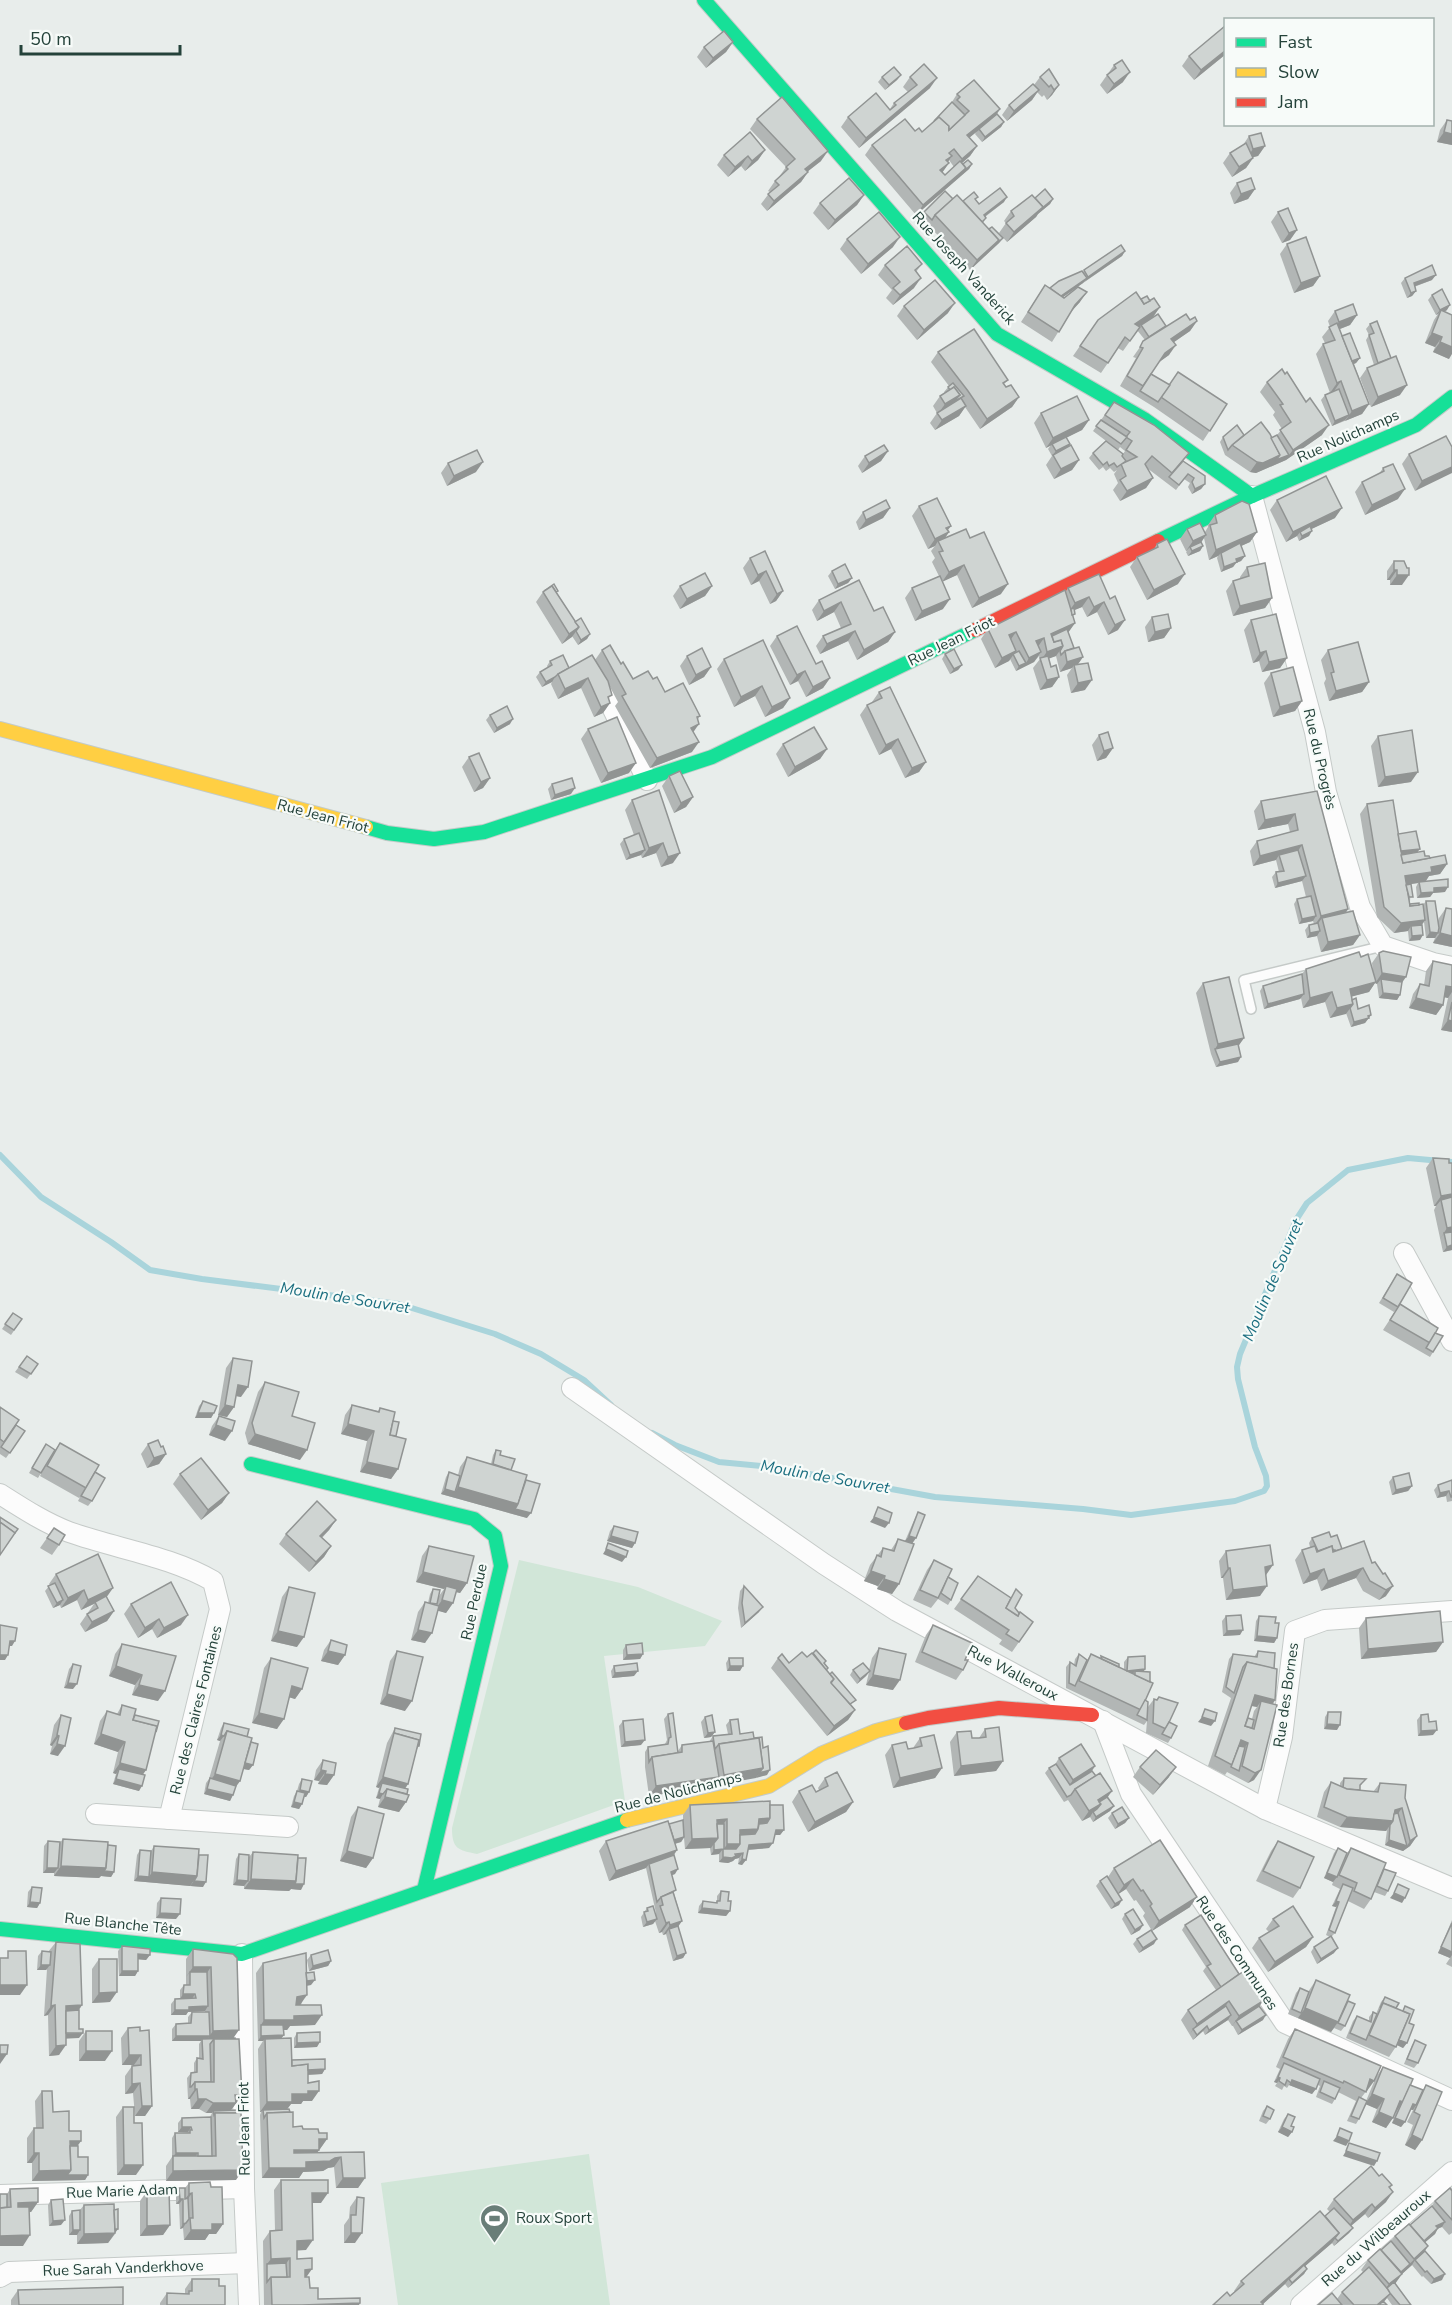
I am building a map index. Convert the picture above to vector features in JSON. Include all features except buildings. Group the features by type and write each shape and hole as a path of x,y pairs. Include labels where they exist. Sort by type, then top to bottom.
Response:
{"street":[{"name":"Rue Joseph Vanderick","path":"704,0 998,334 1144,420 1252,496"},
{"name":"Rue Nolichamps","path":"1252,496 1416,425 1452,397"},
{"name":"Rue Jean Friot","path":"0,729 387,833 434,839 484,832 712,757 1252,496"},
{"name":"Rue du Progrès","path":"1252,496 1315,732 1329,802 1360,907 1383,946"},
{"path":"590,663 647,780"},
{"path":"1383,946 1452,967"},
{"path":"1404,1253 1452,1341"},
{"name":"Rue Walleroux","path":"572,1388 824,1564 897,1611 1265,1809 1452,1888"},
{"name":"Rue Perdue","path":"251,1464 474,1519 495,1536 501,1566 424,1890"},
{"name":"Rue des Claires Fontaines","path":"0,1494 67,1532 192,1569 213,1581 220,1610 169,1819"},
{"name":"Rue des Bornes","path":"1265,1809 1282,1737 1288,1669 1295,1631 1325,1620 1452,1611"},
{"name":"Rue de Nolichamps","path":"242,1954 643,1815 769,1786 821,1754 886,1729 928,1718 999,1708 1097,1718"},
{"name":"Rue des Communes","path":"1097,1718 1131,1794 1285,2023 1452,2100"},
{"path":"96,1814 288,1827"},
{"name":"Rue Blanche Tête","path":"0,1929 242,1954"},
{"name":"Rue Jean Friot","path":"242,1954 244,2188 249,2305"},
{"name":"Rue du Wilbeauroux","path":"1301,2305 1452,2172"},
{"name":"Rue Marie Adam","path":"0,2195 244,2188"},
{"name":"Rue Sarah Vanderkhove","path":"0,2277 9,2272 247,2263"}],"lane":[{"path":"1251,1009 1244,980 1383,946"}],"green space":[{"path":"519,1560 638,1587 722,1621 705,1646 604,1656 625,1801 477,1854 457,1847 453,1840 452,1828"},
{"name":"Roux Sport","path":"589,2154 610,2305 398,2305 381,2183"}],"waterway":[{"name":"Moulin de Souvret","path":"0,1155 41,1197 150,1270 202,1279 399,1304 495,1334 541,1354 584,1380 611,1405"},
{"name":"Moulin de Souvret","path":"652,1433 675,1445 719,1462 771,1467 935,1497 1131,1515 1235,1501 1264,1491 1267,1486 1266,1476 1255,1447 1237,1367 1240,1354 1296,1220 1307,1203 1348,1170 1408,1158 1452,1162"}],"traffic: fast":[{"path":"704,0 997,334 1144,419 1252,496"},
{"path":"1158,541 1252,496 1416,425 1452,397"},
{"path":"366,827 387,833 434,839 484,832 712,757 975,630"},
{"path":"251,1464 474,1519 495,1536 501,1566 424,1890"},
{"path":"0,1929 242,1954 627,1820"}],"traffic: slow":[{"path":"0,729 366,827"},
{"path":"627,1820 769,1786 821,1754 876,1731 906,1723"}],"traffic: jam":[{"path":"975,630 1158,541"},
{"path":"906,1723 999,1708 1092,1715"}],"place":[{"name":"Roux Sport","path":"495,2244"}]}
